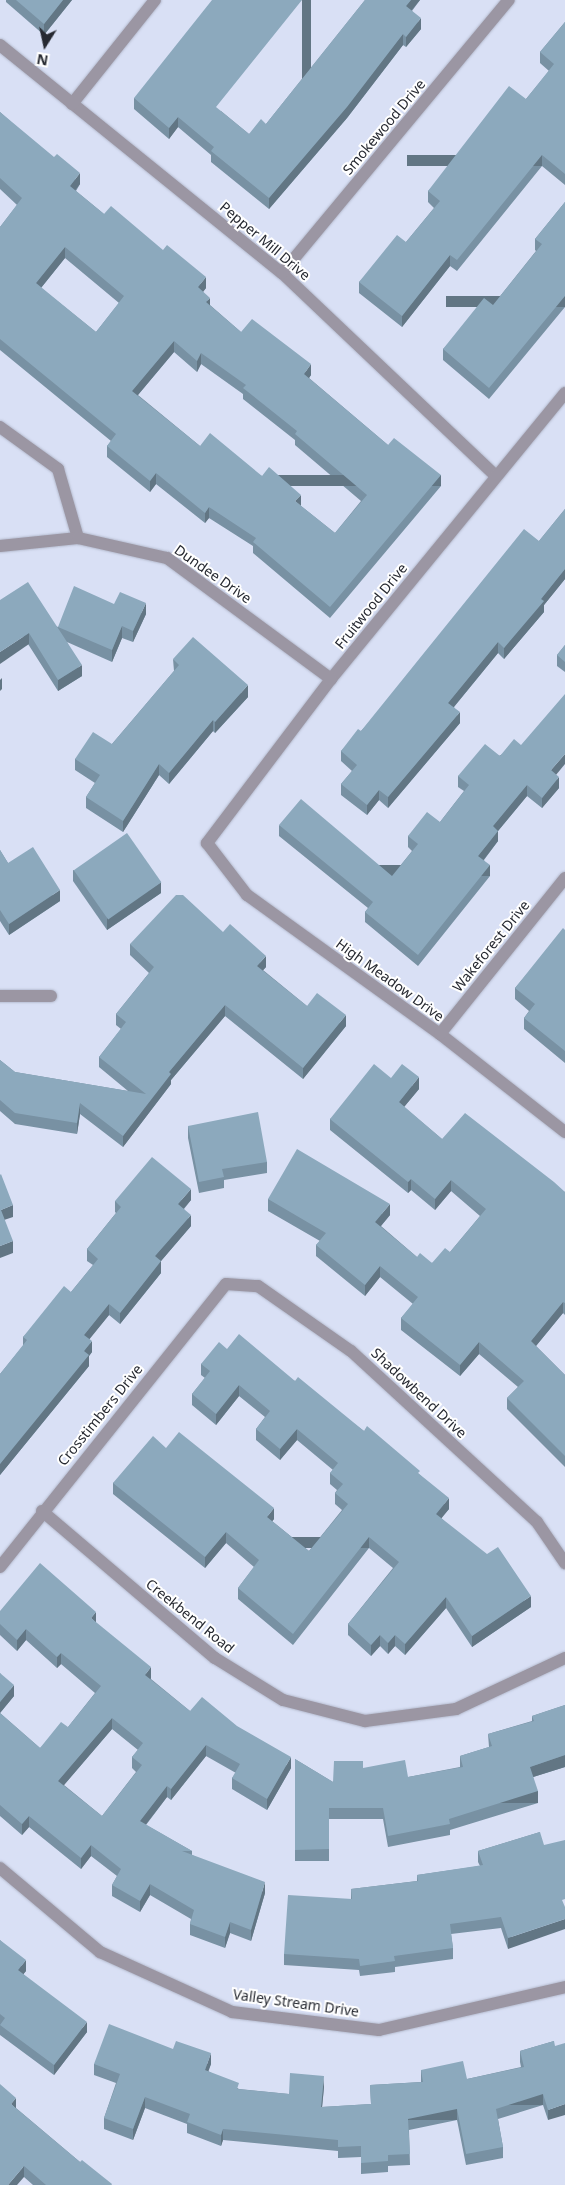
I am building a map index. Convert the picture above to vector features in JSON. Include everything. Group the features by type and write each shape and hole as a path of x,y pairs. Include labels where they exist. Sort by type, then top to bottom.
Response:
{"street":[{"path":"72,104 155,0"},
{"name":"Smokewood Drive","path":"282,273 509,0"},
{"name":"Pepper Mill Drive","path":"0,45 282,273 496,476"},
{"name":"Fruitwood Drive","path":"207,843 331,679 565,392"},
{"path":"0,428 58,469 78,538"},
{"name":"Dundee Drive","path":"0,546 78,538 167,558 331,679"},
{"name":"High Meadow Drive","path":"207,843 247,895 440,1034 565,1132"},
{"name":"Wakeforest Drive","path":"440,1034 565,878"},
{"path":"0,996 51,996"},
{"name":"Crosstimbers Drive","path":"0,1567 42,1511 226,1284"},
{"name":"Shadowbend Drive","path":"226,1284 258,1286 351,1351 537,1522 565,1563"},
{"name":"Creekbend Road","path":"42,1511 215,1658 283,1700 365,1721 456,1709 565,1658"},
{"name":"Valley Stream Drive","path":"0,1868 100,1952 232,2012 379,2030 565,1987"}],"building":[{"path":"16,0 63,0 44,24"},
{"path":"212,0 302,0 216,107 249,134 261,119 266,124 365,0 411,0 406,6 421,18 406,37 403,34 347,107 269,198 211,151 214,147 178,117 169,128 134,98"},
{"path":"565,22 565,174 542,155 457,260 450,255 402,316 359,282 397,235 406,242 440,201 428,191 509,86 526,99 554,64 540,52"},
{"path":"0,112 54,157 57,154 80,173 70,186 104,214 111,206 163,250 167,245 206,277 198,287 210,298 206,302 241,332 252,319 311,364 304,374 388,445 394,438 441,475 330,607 253,542 256,538 209,507 205,513 156,473 150,481 107,446 116,434 0,339 0,227 22,198 0,178","holes":["65,247 124,296 96,332 36,283","174,341 197,361 201,353 246,385 243,388 297,431 295,434 367,495 335,533 295,501 301,495 269,467 262,476 210,433 200,446 132,391"]},
{"path":"565,202 565,296 489,388 443,349 484,298 493,305 542,244 535,239"},
{"path":"565,509 565,569 541,599 544,601 504,648 498,642 448,703 460,712 388,797 379,790 367,805 341,784 357,765 341,751 358,729 361,731 524,529 539,541"},
{"path":"28,582 82,665 58,680 29,633 0,652 0,600"},
{"path":"74,586 114,604 120,592 146,603 133,631 122,626 112,650 58,627"},
{"path":"193,637 248,685 215,722 213,720 169,773 159,764 123,821 86,797 100,775 75,759 93,732 112,744 179,665 173,659"},
{"path":"565,645 565,662 557,655"},
{"path":"565,694 565,754 551,770 559,777 542,798 527,785 493,826 498,831 478,856 490,865 418,955 365,912 373,902 279,825 301,799 392,876 418,844 408,836 427,812 440,822 469,785 458,776 485,744 500,756 514,739 521,745"},
{"path":"127,833 161,882 108,919 74,870"},
{"path":"33,847 60,890 9,924 0,910 0,850 8,863"},
{"path":"176,895 183,895 223,932 230,924 266,956 257,966 307,1006 317,993 346,1015 303,1068 225,1005 169,1072 171,1074 123,1136 80,1103 77,1123 15,1113 0,1100 0,1060 15,1072 146,1094 99,1057 126,1022 116,1014 154,967 130,944"},
{"path":"563,928 565,930 565,1051 524,1018 535,1004 515,988"},
{"path":"374,1064 391,1078 402,1064 419,1077 399,1102 442,1139 465,1113 565,1192 565,1303 563,1302 531,1341 565,1375 565,1456 507,1398 524,1381 479,1342 460,1365 401,1318 418,1297 380,1266 365,1285 316,1245 326,1233 268,1199 297,1149 390,1204 375,1222 417,1257 420,1253 432,1263 445,1248 450,1252 486,1209 451,1180 435,1199 411,1179 408,1182 330,1119"},
{"path":"258,1112 267,1162 222,1169 224,1177 199,1182 188,1126"},
{"path":"152,1157 191,1189 178,1204 191,1215 155,1256 161,1261 120,1313 109,1304 84,1335 92,1341 84,1351 89,1355 0,1464 0,1374 27,1340 23,1337 64,1286 71,1292 98,1259 87,1249 121,1207 115,1201"},
{"path":"0,1175 13,1205 1,1210 13,1241 0,1246"},
{"path":"239,1334 295,1381 298,1377 364,1431 367,1426 420,1471 418,1473 449,1498 436,1514 487,1554 498,1547 531,1596 472,1636 446,1597 405,1644 395,1635 388,1643 380,1635 371,1645 348,1624 399,1562 369,1537 293,1634 238,1588 259,1560 226,1532 205,1557 113,1483 153,1436 166,1448 179,1432 274,1508 267,1517 309,1551 348,1504 335,1493 343,1484 330,1473 338,1463 297,1429 280,1449 256,1429 270,1411 239,1385 216,1414 192,1394 210,1371 201,1364 219,1342 227,1349"},
{"path":"40,1563 96,1612 91,1618 151,1667 145,1675 190,1711 202,1697 237,1726 291,1757 267,1799 232,1778 240,1764 206,1745 171,1789 167,1786 140,1821 192,1851 182,1851 265,1882 251,1930 230,1922 225,1937 190,1924 194,1910 150,1884 140,1901 112,1885 121,1869 91,1845 81,1858 29,1816 22,1824 0,1805 0,1713 40,1748 61,1722 68,1727 101,1686 61,1653 57,1657 26,1629 17,1640 0,1624 0,1611","holes":["112,1718 143,1743 132,1757 142,1765 102,1816 58,1781"]},
{"path":"0,1673 14,1685 0,1702"},
{"path":"565,1705 565,1755 530,1767 538,1791 449,1819 450,1824 388,1836 383,1808 329,1808 329,1849 295,1850 295,1759 333,1782 334,1761 363,1761 363,1768 405,1760 408,1777 463,1767 460,1756 492,1746 488,1734 534,1721 532,1716"},
{"path":"540,1832 544,1845 565,1840 565,1899 562,1900 565,1907 565,1919 508,1938 501,1917 450,1924 453,1948 394,1956 395,1961 360,1966 359,1959 284,1954 288,1895 352,1899 351,1889 418,1881 417,1875 483,1865 478,1851"},
{"path":"0,1940 26,1960 18,1970 87,2022 54,2065 0,2025 5,2018 0,2014"},
{"path":"109,2024 173,2049 176,2041 211,2053 205,2070 239,2083 237,2089 289,2094 290,2073 324,2076 321,2107 371,2104 370,2085 423,2082 421,2070 463,2061 467,2079 524,2067 520,2051 554,2041 555,2046 565,2043 565,2104 548,2110 543,2094 496,2109 503,2147 466,2154 457,2109 408,2119 410,2154 388,2155 388,2161 361,2163 361,2146 338,2147 338,2140 223,2129 221,2135 187,2122 190,2114 145,2097 133,2129 104,2118 120,2074 94,2064"},
{"path":"0,2084 16,2098 11,2104 80,2162 82,2160 112,2184 46,2185 24,2166 8,2185 0,2185"}]}
